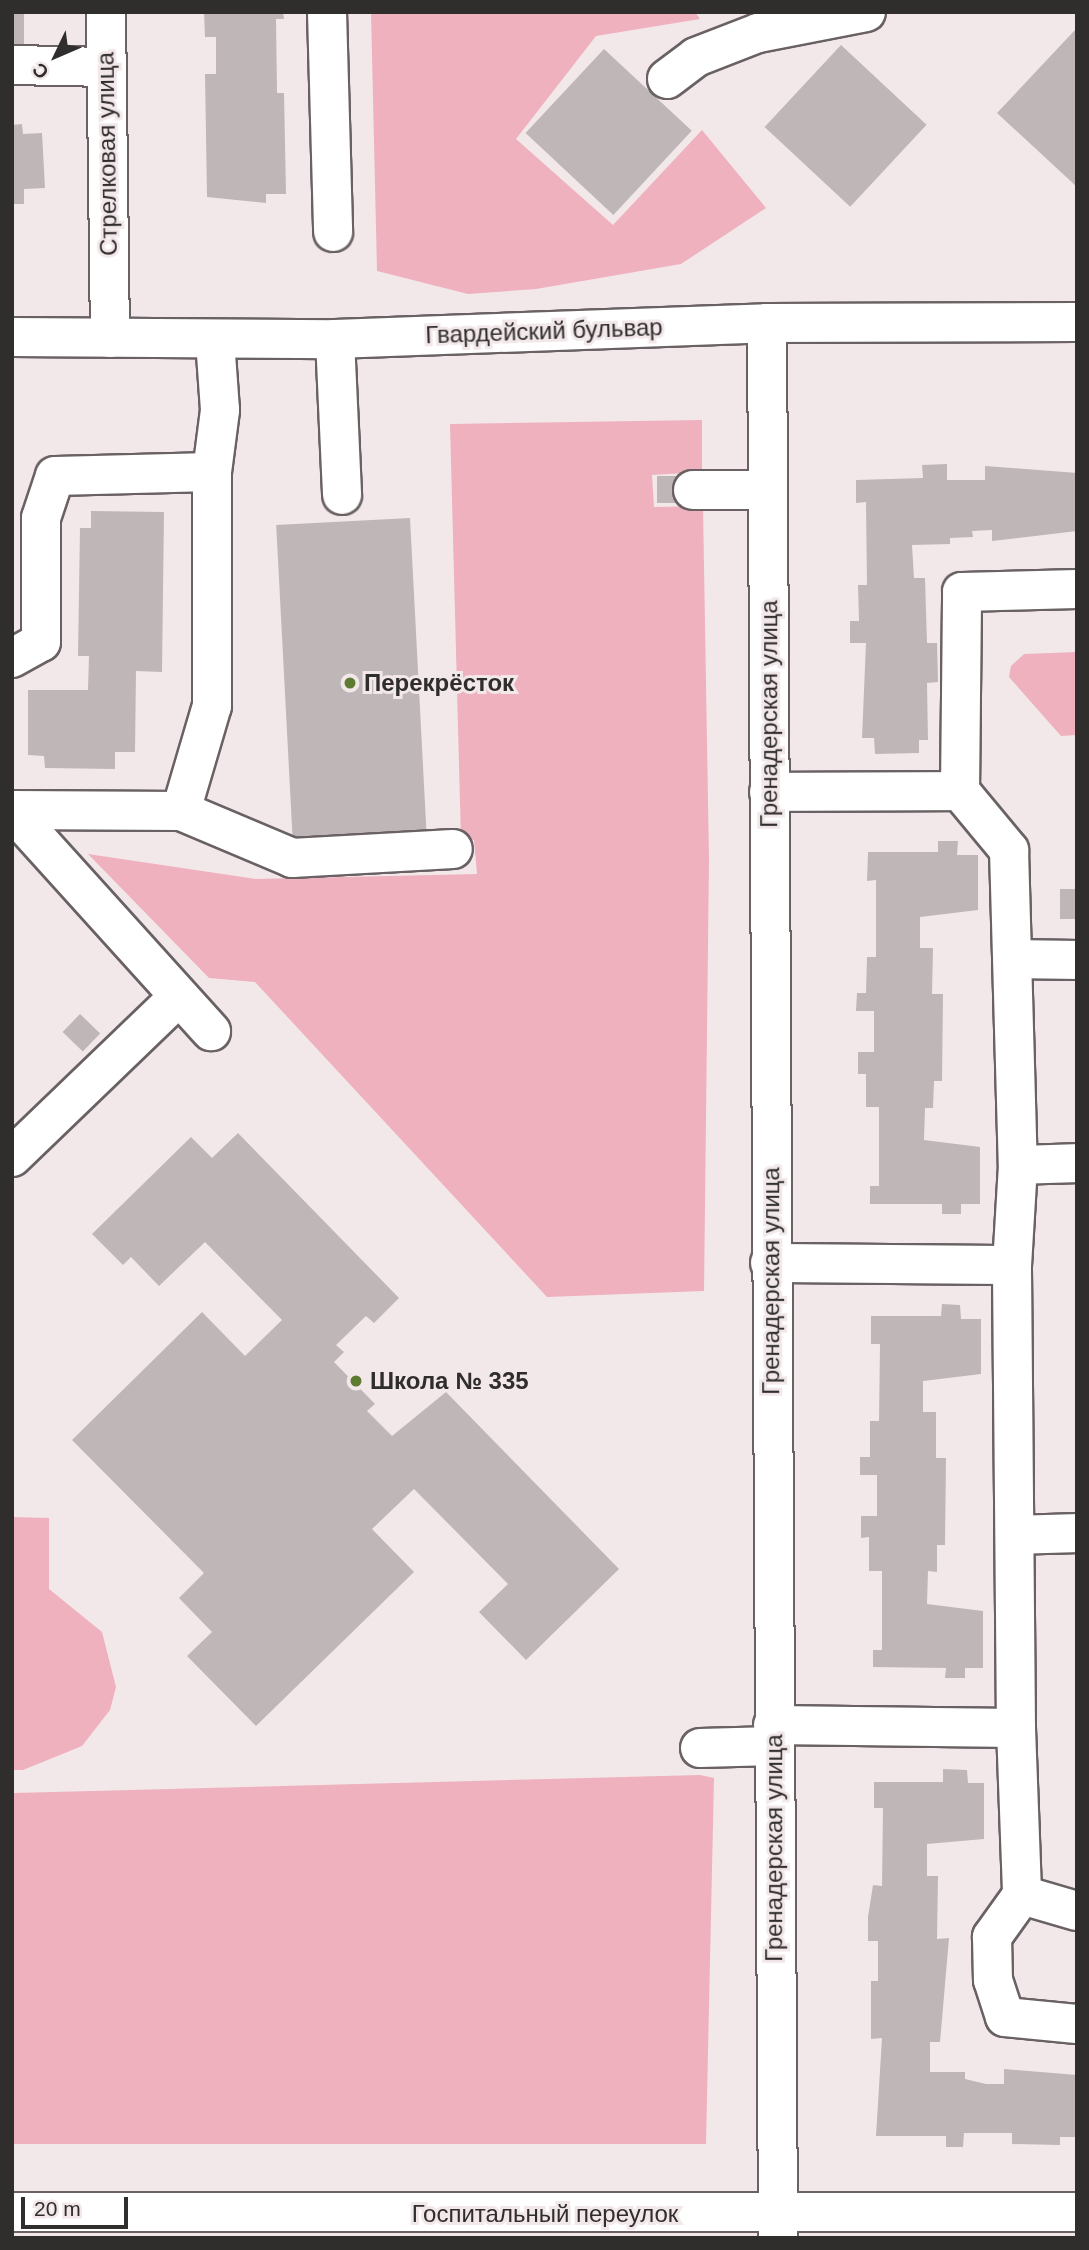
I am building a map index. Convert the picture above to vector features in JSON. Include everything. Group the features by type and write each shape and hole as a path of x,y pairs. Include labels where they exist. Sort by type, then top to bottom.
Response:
{"street":[{"name":"Стрелковая улица","path":"107,12 105,66 110,338"},
{"path":"327,12 333,232"},
{"path":"667,79 696,57 758,33 866,12"},
{"path":"12,65 105,66"},
{"name":"Гвардейский бульвар","path":"12,337 335,339 767,323 1077,322"},
{"name":"Гренадерская улица","path":"767,323 777,2225"},
{"path":"335,339 342,495"},
{"path":"180,811 212,706 212,472 220,410 215,340"},
{"path":"12,658 41,642 41,518 55,476 212,472"},
{"path":"693,489 768,489"},
{"path":"1077,589 962,592 960,791 1009,850 1013,959 1018,1165 1012,1265 1014,1535 1016,1728 1022,1895 992,1937 993,1980 1005,2017 1077,2024"},
{"path":"769,792 960,791"},
{"path":"12,811 180,811 292,858 453,849"},
{"path":"12,811 211,1031"},
{"path":"1013,959 1077,960"},
{"path":"12,1157 178,997"},
{"path":"1018,1165 1077,1163"},
{"path":"770,1263 1012,1265"},
{"path":"1014,1535 1077,1534"},
{"path":"700,1748 773,1735 1016,1728"},
{"path":"1022,1895 1077,1911"},
{"name":"Госпитальный переулок","path":"12,2212 356,2226 777,2225 1077,2212"}],"shaded area":[{"path":"371,12 695,12 700,19 596,36 516,139 613,225 702,130 766,208 681,264 536,289 468,294 377,271"},
{"path":"702,420 702,472 652,475 654,507 703,506 709,859 704,1291 547,1297 255,982 209,978 88,854 256,879 477,874 474,840 461,840 450,424"},
{"path":"1077,652 1077,735 1061,736 1009,677 1011,666 1024,654"},
{"path":"12,1517 49,1518 49,1589 102,1632 116,1687 110,1710 82,1746 23,1770 12,1770"},
{"path":"700,1775 714,1778 706,2144 12,2144 14,1793"}],"building":[{"path":"12,12 24,12 24,45 12,45"},
{"path":"204,12 283,12 284,19 276,19 277,93 284,93 286,194 266,194 266,203 207,197 205,74 216,74 216,37 205,37"},
{"path":"1075,30 1077,32 1077,187 997,113"},
{"path":"841,45 927,125 850,207 765,127"},
{"path":"604,49 692,131 613,215 526,133"},
{"path":"22,124 23,134 42,133 45,188 24,189 24,204 12,204 12,125"},
{"path":"947,464 947,480 985,480 985,466 1077,473 1077,531 992,541 992,530 972,531 973,537 950,538 950,544 912,545 914,578 925,578 927,643 937,643 938,682 927,683 928,740 919,740 919,753 875,754 874,738 862,738 866,643 850,643 850,621 859,621 858,585 867,585 866,502 856,503 856,480 923,478 922,465"},
{"path":"657,476 683,476 683,503 657,503"},
{"path":"91,511 164,512 162,672 136,671 135,752 115,752 115,769 45,768 44,756 28,755 28,690 88,690 89,656 78,656 80,528 91,528"},
{"name":"Перекрёсток","path":"410,518 427,843 293,850 276,525"},
{"path":"938,841 958,841 957,855 978,855 978,910 920,917 920,948 933,948 932,994 943,994 942,1081 934,1081 933,1108 925,1108 924,1140 980,1147 980,1204 961,1204 961,1214 942,1214 942,1204 870,1204 870,1186 879,1186 879,1107 866,1107 866,1074 858,1074 858,1052 874,1052 874,1011 856,1011 857,993 866,993 867,957 876,957 876,880 867,881 868,852 938,852"},
{"path":"1060,889 1077,889 1077,919 1060,919"},
{"path":"80,1014 100,1033 83,1051 63,1032"},
{"path":"238,1133 399,1298 374,1323 366,1316 336,1345 344,1352 334,1362 375,1404 367,1411 392,1436 446,1392 619,1569 526,1660 479,1612 508,1584 414,1489 372,1529 414,1572 256,1726 187,1656 212,1632 179,1598 204,1573 72,1440 202,1312 245,1356 282,1320 205,1242 159,1286 131,1257 123,1265 92,1234 191,1137 212,1158"},
{"path":"942,1304 960,1305 961,1319 981,1319 981,1374 923,1381 923,1412 936,1412 936,1458 946,1458 945,1545 937,1545 937,1572 928,1571 927,1604 983,1611 983,1668 965,1668 965,1678 945,1678 946,1668 873,1667 873,1650 882,1650 882,1571 869,1571 869,1537 861,1538 861,1516 877,1516 877,1475 860,1475 860,1457 870,1457 870,1421 879,1421 880,1344 871,1344 871,1316 941,1316"},
{"path":"943,1769 967,1770 968,1783 984,1783 984,1839 927,1844 927,1876 938,1876 937,1939 949,1938 940,2042 930,2042 930,2072 965,2072 965,2079 986,2084 1004,2084 1004,2069 1077,2075 1077,2137 1060,2137 1060,2145 1012,2144 1012,2133 964,2133 963,2147 946,2147 946,2136 876,2136 882,2038 871,2039 871,1981 878,1981 878,1941 868,1941 868,1917 873,1885 882,1886 883,1808 874,1808 874,1782 943,1782"}],"place":[{"name":"Перекрёсток","path":"350,683"},
{"name":"Школа № 335","path":"356,1381"}]}
